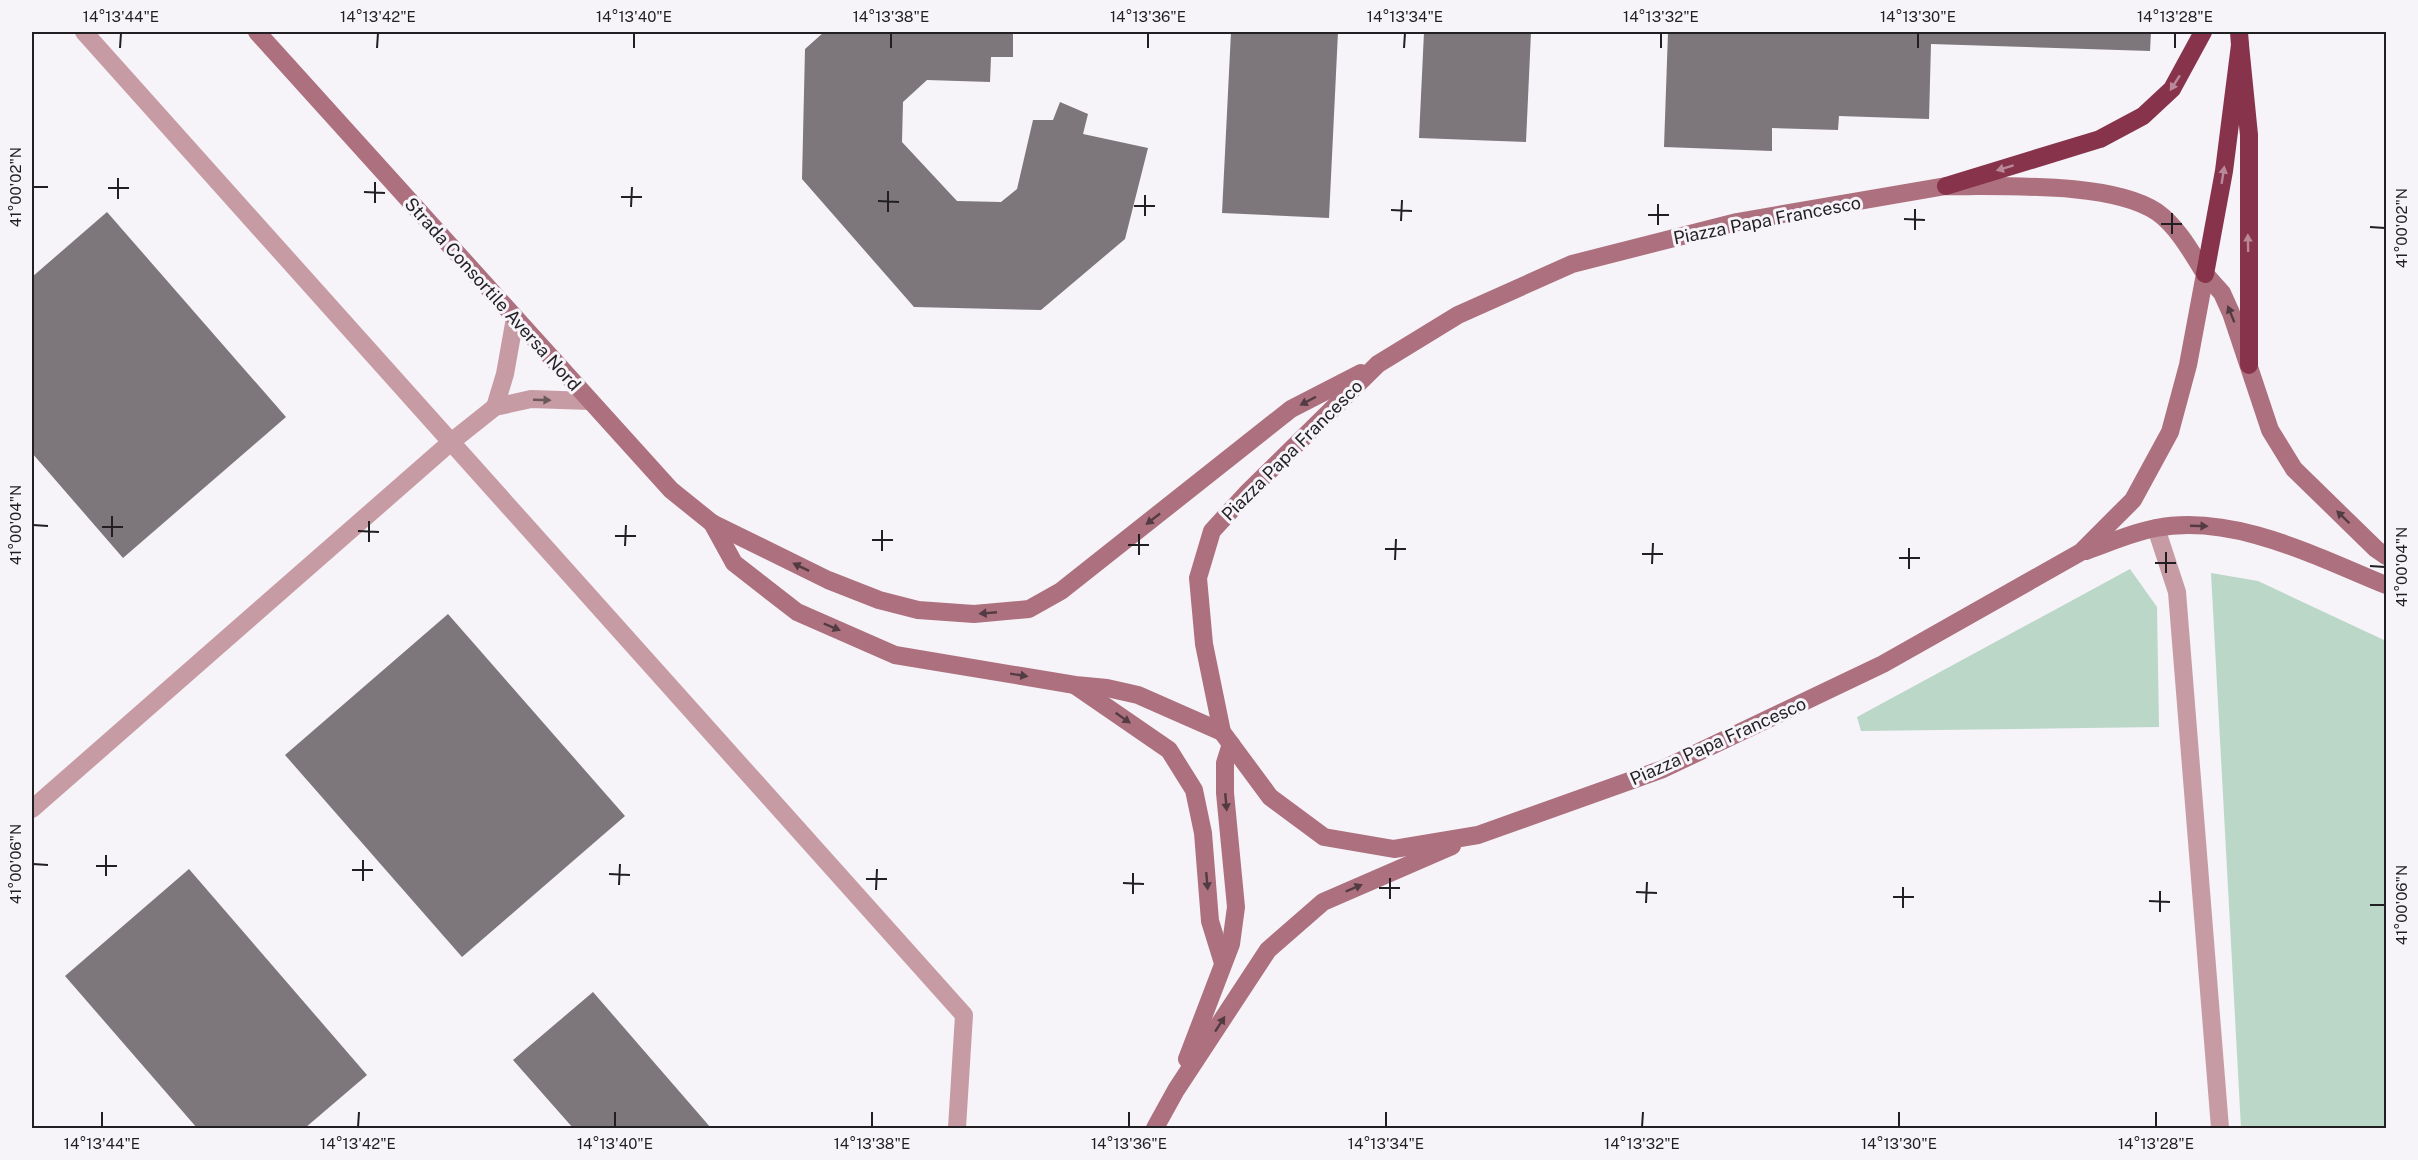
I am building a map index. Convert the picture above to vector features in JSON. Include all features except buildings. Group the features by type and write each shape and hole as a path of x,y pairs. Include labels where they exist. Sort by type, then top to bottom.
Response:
{"highway":[{"path":"1946,186 2100,139 2143,116 2172,89 2203,32"},
{"path":"2205,274 2224,171 2239,38"},
{"path":"2239,38 2249,135 2249,365"}],"street":[{"path":"84,32 964,1014 957,1128"},
{"name":"Strada Consortile Aversa Nord","path":"257,32 671,490 712,523 828,580 879,600 918,610 974,614 1029,609 1061,591 1291,410 1378,364"},
{"name":"Piazza Papa Francesco","path":"1946,186 2055,188 2128,198 2158,213 2179,234 2205,274 2188,365 2170,432 2133,500 2081,552 1883,664 1663,769 1478,835 1394,849 1324,837 1270,797 1227,738 1204,644 1198,578 1212,531 1246,494 1378,364 1458,315 1572,264 1737,222 1946,186"},
{"path":"2205,274 2222,293 2231,313 2270,430 2294,469 2386,556"},
{"path":"495,407 505,374 515,318"},
{"path":"32,809 495,407 531,399 590,401"},
{"name":"Strada Consortile Aversa Nord","path":"712,523 734,563 796,612 895,655 1075,685 1107,688 1138,695 1227,738"},
{"path":"2081,552 2156,528 2201,524 2267,538 2386,585"},
{"path":"2156,528 2178,592 2220,1128"},
{"name":"Strada Consortile Aversa Nord","path":"1075,685 1169,750 1194,790 1203,833 1210,921 1222,963"},
{"path":"1176,1090 1231,944 1236,907 1225,793 1227,738"},
{"path":"1155,1128 1176,1090 1268,950 1323,902 1478,835"}],"green space":[{"path":"2130,569 2157,607 2159,727 1861,731 1857,717"},
{"path":"2211,573 2258,581 2386,641 2386,1128 2241,1128"}]}
